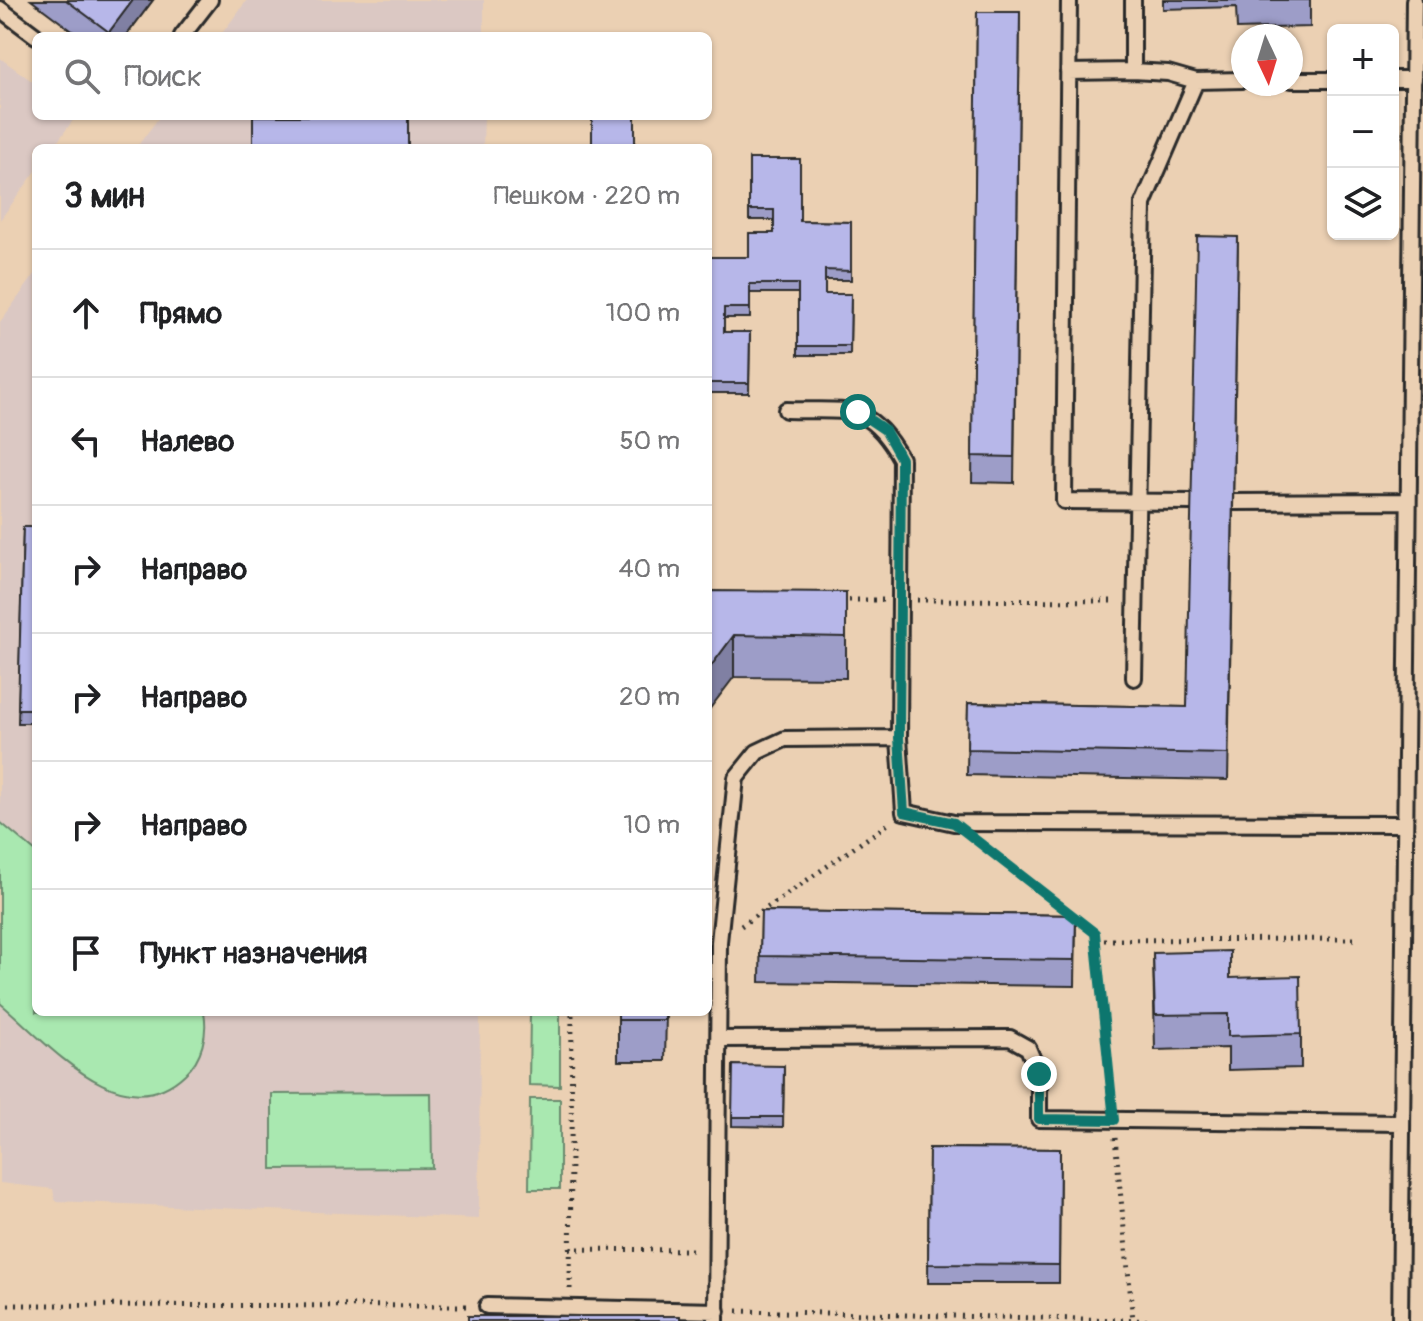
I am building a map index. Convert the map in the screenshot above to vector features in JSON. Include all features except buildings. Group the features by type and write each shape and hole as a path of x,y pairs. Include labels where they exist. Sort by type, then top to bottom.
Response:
{"lane":[{"path":"185,32 210,0"},
{"path":"1069,0 1064,501 1192,502"},
{"path":"1133,0 1133,71"},
{"path":"1400,1321 1414,0"},
{"path":"0,9 32,33"},
{"path":"1068,72 1133,71 1168,73 1196,81 1231,80"},
{"path":"1399,79 1414,79"},
{"path":"1303,80 1327,80"},
{"path":"1134,678 1143,204 1196,81"},
{"path":"786,410 858,412 885,430 901,459 899,738 904,812 954,823 1404,824"},
{"path":"1234,502 1408,501"},
{"path":"487,1306 570,1306 716,1316 719,942 736,778 757,752 785,739 899,738"},
{"path":"719,1039 1010,1038 1028,1048 1039,1074 1039,1119 1402,1123"}],"path":[{"path":"719,942 904,812"},
{"path":"954,823 1095,933 1133,1320"},
{"path":"1096,940 1354,939"},
{"path":"570,1306 572,1016"},
{"path":"570,1249 717,1250"},
{"path":"0,1305 487,1306"},
{"path":"716,1316 1168,1321"}],"shaded area":[{"path":"247,0 484,0 484,32 223,32"},
{"path":"0,58 32,81 32,120 73,120 56,144 32,144 32,176 0,220"},
{"path":"157,120 484,120 483,144 139,144"},
{"path":"32,278 32,1016 480,1016 479,1219 55,1201 53,1189 0,1183 0,322"}],"green space":[{"path":"0,822 32,849 32,1016 204,1016 205,1029 196,1061 185,1074 161,1090 136,1094 111,1088 86,1076 0,1003"},
{"path":"530,1016 560,1016 560,1086 529,1085"},
{"path":"431,1093 432,1168 272,1169 272,1094"},
{"path":"530,1099 560,1099 560,1189 529,1189"}],"route":[{"path":"858,412 885,430 901,459 899,738 904,812 954,823 1095,933 1114,1120 1039,1119 1039,1074"}]}
